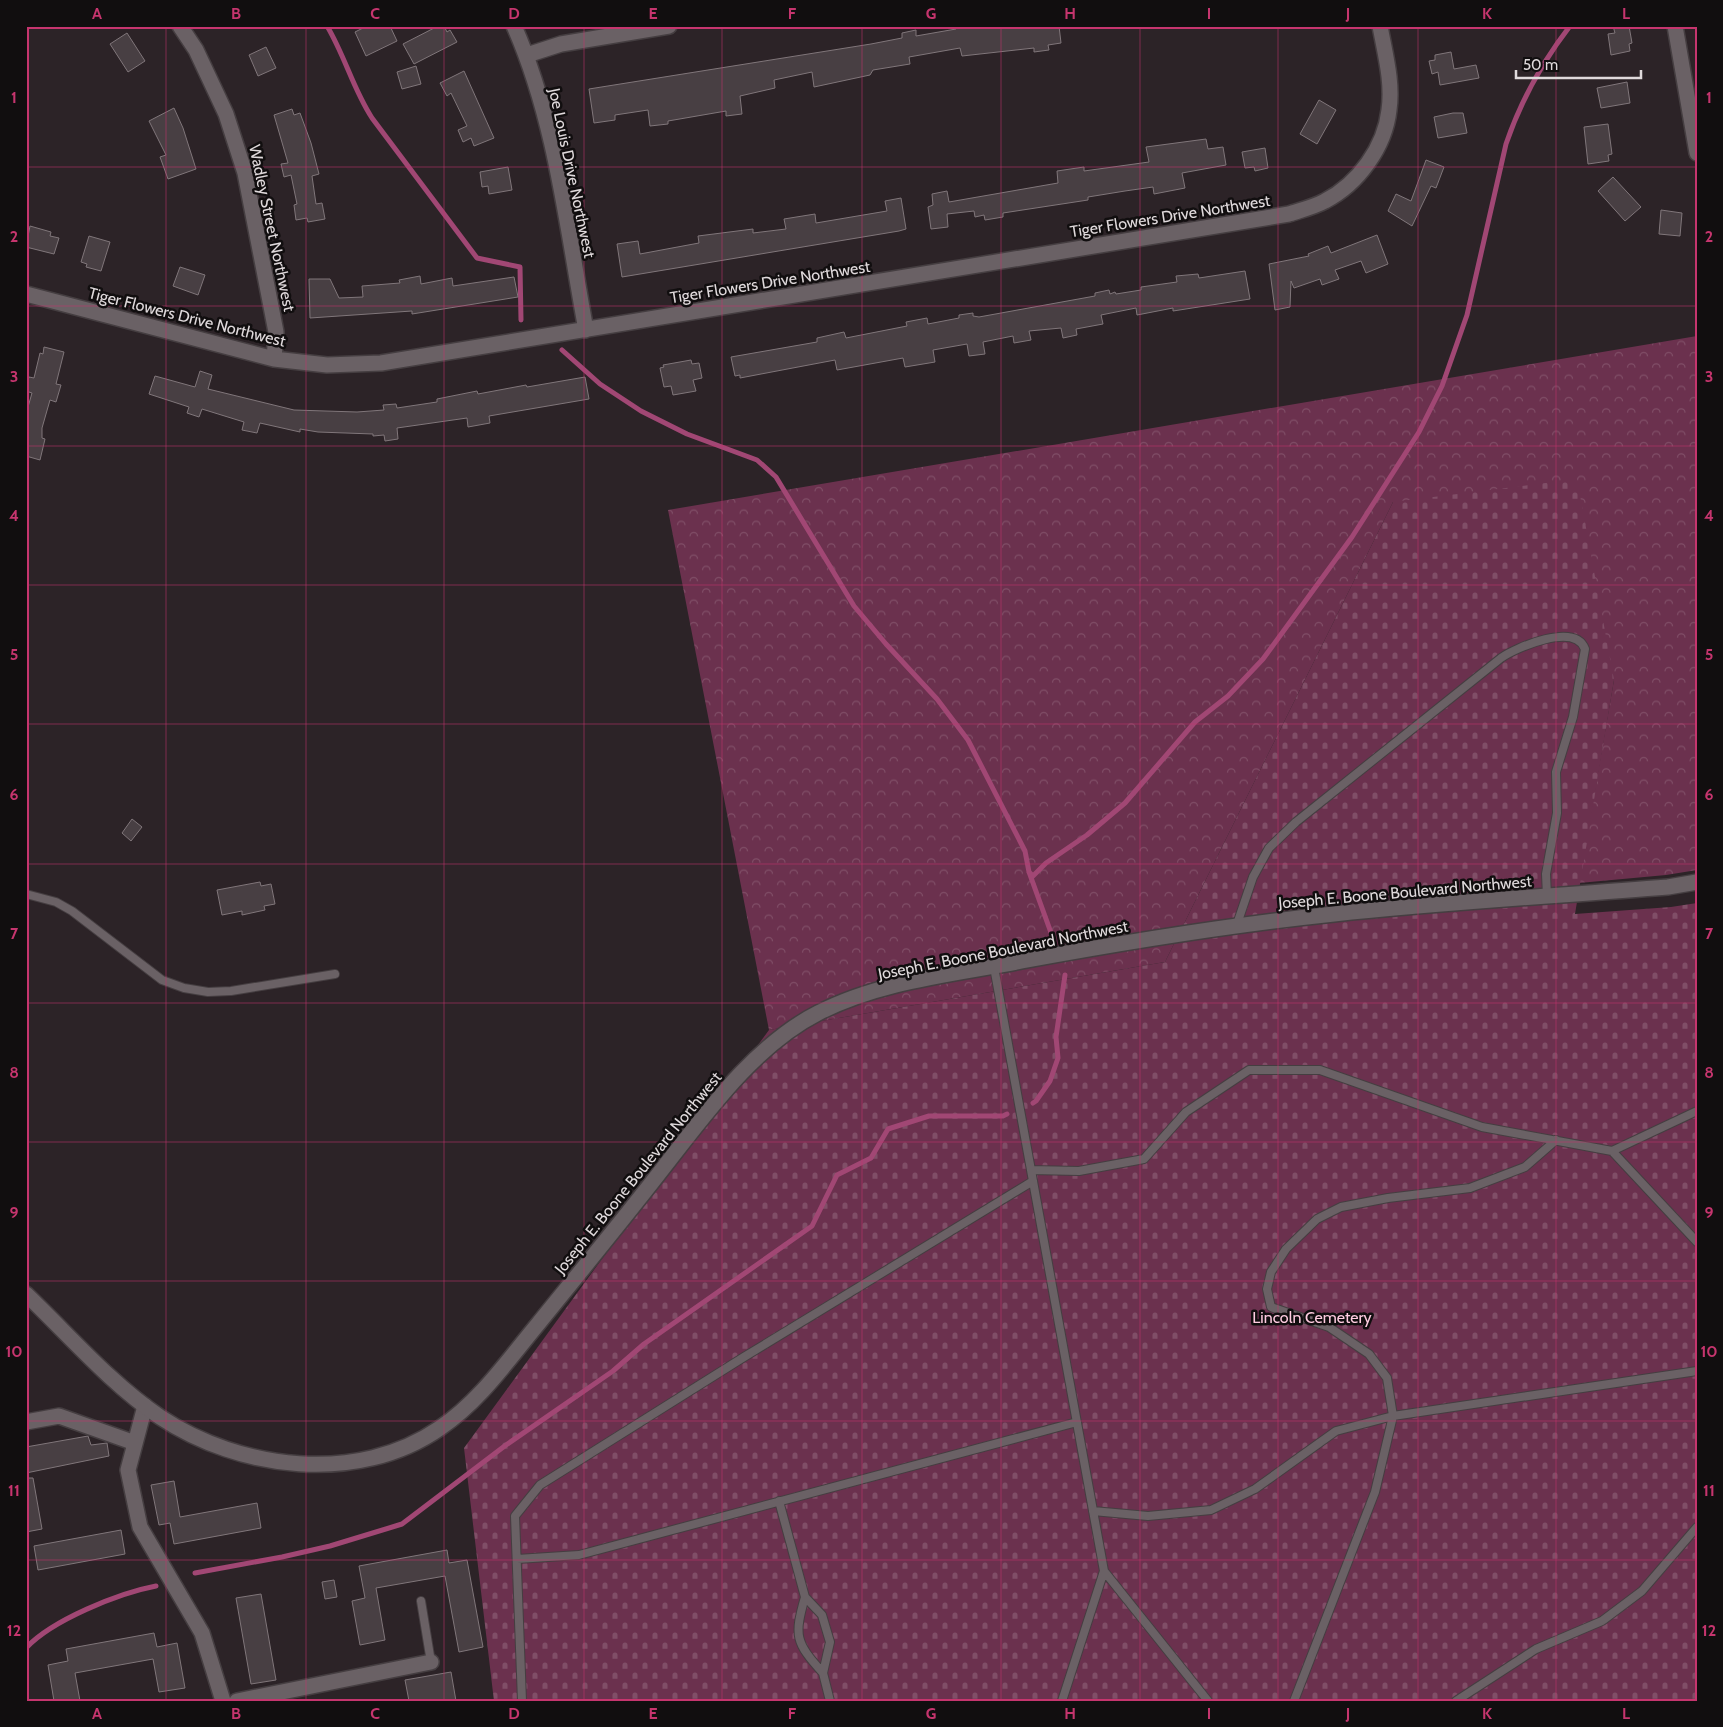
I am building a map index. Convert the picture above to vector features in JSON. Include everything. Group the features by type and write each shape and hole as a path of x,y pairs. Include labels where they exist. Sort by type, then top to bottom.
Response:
{"street":[{"name":"Wadley Street Northwest","path":"180,26 196,50 226,114 245,174 276,332 274,360"},
{"name":"Joe Louis Drive Northwest","path":"514,26 527,55 549,134 586,330"},
{"path":"527,55 561,44 669,26"},
{"name":"Tiger Flowers Drive Northwest","path":"26,294 274,360 327,365 381,363 1289,214 1325,202 1346,187 1367,165 1380,141 1389,110 1389,76 1380,26"},
{"path":"1675,26 1697,152"},
{"name":"Joseph E. Boone Boulevard Northwest","path":"26,1294 131,1396 166,1421 208,1442 252,1456 304,1465 346,1463 391,1453 438,1429 480,1395 611,1235 720,1095 782,1036 819,1013 862,995 926,979 994,966 1236,927 1334,914 1697,882"},
{"path":"145,1406 128,1470 140,1527 202,1633 222,1701"},
{"path":"26,1422 59,1416 136,1443"},
{"path":"237,1701 431,1662"}],"lane":[{"path":"1236,927 1252,876 1269,848 1296,822 1500,658 1525,644 1557,638 1576,638 1583,642 1586,649 1573,717 1556,772 1557,813 1546,874 1547,896"},
{"path":"26,894 56,902 72,911 162,980 184,988 208,992 231,991 335,974"},
{"path":"994,966 1104,1571 1062,1701"},
{"path":"1031,1170 1079,1171 1144,1159 1186,1112 1248,1070 1320,1070 1482,1127 1612,1151 1697,1242"},
{"path":"1612,1151 1697,1111"},
{"path":"1294,1701 1375,1492 1392,1416 1387,1378 1369,1354 1330,1328 1271,1307 1267,1289 1272,1272 1286,1249 1317,1219 1341,1207 1388,1198 1470,1188 1525,1167 1556,1140"},
{"path":"522,1701 515,1516 540,1485 744,1357 1033,1181"},
{"path":"1094,1511 1148,1516 1211,1510 1255,1489 1336,1431 1392,1416 1697,1371"},
{"path":"517,1560 579,1555 1077,1422"},
{"path":"779,1501 805,1597 822,1615 830,1642 823,1672 830,1701"},
{"path":"1456,1701 1536,1649 1602,1621 1642,1591 1697,1527"},
{"path":"1104,1571 1208,1701"},
{"path":"805,1597 797,1626 803,1650 823,1672"},
{"path":"421,1600 431,1662"}],"green space":[{"path":"1697,336 1697,870 1666,875 1579,883 1614,680 1393,502 1165,962 769,1030 668,510"},
{"name":"Lincoln Cemetery","path":"1577,479 1614,680 1575,914 1671,907 1697,903 1697,1701 494,1701 464,1448 769,1030 1165,962 1393,502"}],"building":[{"path":"367,26 390,26 397,41 366,56 355,32"},
{"path":"438,26 444,26 447,32 450,30 457,42 414,64 403,44"},
{"path":"955,26 1059,26 1061,43 1048,45 1049,50 1034,52 1034,48 962,56 960,48 909,57 910,64 873,70 870,75 814,87 812,72 774,80 775,88 740,96 742,114 726,116 726,111 668,121 668,124 650,126 648,110 615,115 615,120 594,123 589,89 871,44 902,38 902,33 916,30 916,36 956,29"},
{"path":"1613,26 1629,26 1632,43 1629,44 1630,51 1611,55 1608,34 1615,33"},
{"path":"127,33 145,61 128,72 110,44"},
{"path":"266,47 276,68 258,76 249,55"},
{"path":"1451,52 1454,69 1476,65 1479,78 1440,85 1438,72 1432,74 1429,61 1435,60 1435,55"},
{"path":"416,66 421,84 402,89 397,72"},
{"path":"464,71 494,138 474,146 471,138 463,142 458,130 467,126 451,93 447,96 440,83"},
{"path":"1627,82 1630,103 1601,108 1597,88"},
{"path":"1319,100 1336,110 1317,144 1300,134"},
{"path":"174,108 183,128 196,169 168,179 160,157 166,155 149,121"},
{"path":"292,109 294,115 300,113 311,143 319,174 312,176 316,204 322,203 325,219 308,222 307,218 296,220 294,205 297,204 291,175 284,177 281,164 288,163 274,115"},
{"path":"1463,113 1467,133 1438,138 1434,117"},
{"path":"1608,124 1612,154 1608,155 1609,161 1588,164 1584,127"},
{"path":"1206,139 1208,149 1223,147 1226,165 1182,173 1185,188 1154,194 1153,187 1125,191 1088,197 1088,200 1003,213 1003,217 985,220 984,215 975,217 974,211 947,214 948,227 931,229 928,207 933,205 932,194 947,191 949,202 1058,183 1057,171 1084,167 1084,171 1149,162 1146,147"},
{"path":"1265,148 1268,168 1255,171 1254,167 1245,168 1242,152"},
{"path":"1426,160 1444,167 1436,188 1431,186 1412,226 1388,211 1396,194 1411,201"},
{"path":"508,167 512,190 489,194 488,186 482,187 480,172"},
{"path":"1613,177 1641,207 1625,221 1598,191"},
{"path":"901,198 906,229 899,231 622,277 617,244 638,241 640,254 699,243 698,236 753,229 753,233 786,229 784,219 815,214 816,223 887,211 885,201"},
{"path":"1661,210 1682,213 1680,236 1659,234"},
{"path":"30,226 51,232 50,236 59,238 54,254 26,247"},
{"path":"1377,235 1388,264 1366,273 1361,261 1335,270 1339,279 1322,285 1320,279 1294,288 1291,281 1290,307 1275,310 1269,264 1309,256 1308,254 1328,246 1331,253"},
{"path":"89,236 110,242 101,271 86,267 87,264 81,262"},
{"path":"180,267 205,275 198,295 173,286"},
{"path":"1245,271 1250,299 1173,311 1173,308 1137,315 1136,308 1101,315 1103,324 1076,329 1077,335 1063,338 1061,328 1029,331 1031,340 1014,343 1013,336 983,342 985,354 969,356 967,344 933,350 935,362 905,367 903,358 837,370 835,360 740,378 740,375 735,376 731,357 817,342 817,338 844,332 846,338 907,326 906,322 927,318 928,324 959,318 959,315 973,313 973,316 979,317 1095,296 1095,293 1109,290 1110,294 1115,292 1116,294 1141,290 1141,287 1177,282 1176,276 1198,274 1199,278"},
{"path":"420,276 421,284 452,278 453,286 514,277 518,297 412,314 412,311 310,318 309,279 330,279 339,298 363,297 362,286 400,283 399,280"},
{"path":"44,347 64,352 56,384 61,385 56,402 50,400 42,428 42,438 45,439 40,460 26,456 26,414 32,393 26,391 26,387 29,377 34,378 40,353 43,354"},
{"path":"691,360 692,364 699,363 702,378 693,380 696,391 673,395 671,386 664,387 660,368 664,367 663,365"},
{"path":"200,371 212,375 208,389 294,410 357,412 384,410 383,405 396,404 397,408 437,402 437,399 477,391 478,394 585,377 589,399 489,416 490,423 468,427 467,418 397,428 398,439 385,441 384,435 373,436 373,434 318,432 300,429 300,432 260,423 257,433 242,430 244,422 202,409 199,417 187,413 189,407 149,394 155,376 195,387"},
{"path":"132,819 142,827 131,841 122,833"},
{"path":"260,882 261,886 271,884 275,904 264,906 265,910 242,915 242,911 222,915 217,890"},
{"path":"88,1436 91,1445 107,1443 109,1456 26,1473 26,1447"},
{"path":"26,1478 33,1478 42,1529 26,1532"},
{"path":"174,1481 180,1517 257,1503 261,1528 174,1544 170,1523 159,1525 151,1485"},
{"path":"121,1530 125,1554 38,1570 34,1546"},
{"path":"447,1550 449,1563 467,1560 483,1647 459,1652 445,1576 376,1588 385,1640 360,1645 352,1601 365,1598 359,1566"},
{"path":"334,1580 337,1597 325,1599 322,1582"},
{"path":"261,1594 276,1680 251,1684 236,1598"},
{"path":"154,1633 157,1647 177,1643 185,1688 159,1692 153,1659 75,1673 80,1701 54,1701 48,1665 68,1661 66,1649"},
{"path":"451,1672 456,1701 409,1701 405,1680"}],"waterway":[{"path":"327,26 359,96 372,118 477,258 520,267 521,320"},
{"path":"1029,872 1033,876 1046,863 1087,835 1125,803 1195,722 1228,696 1263,659 1352,537 1419,432 1442,386 1467,315 1506,144 1518,113 1533,83 1570,26"},
{"path":"562,350 600,384 641,411 687,434 757,460 776,477 854,606 937,699 968,740 1025,851 1029,872 1054,941"},
{"path":"1033,1103 1050,1081 1058,1058 1056,1037 1065,975"},
{"path":"195,1573 330,1546 402,1524 506,1445 613,1371 644,1344 812,1226 837,1175 871,1158 888,1129 929,1116 1003,1116 1007,1114"},
{"path":"26,1648 52,1627 87,1609 105,1601 156,1586"}]}
